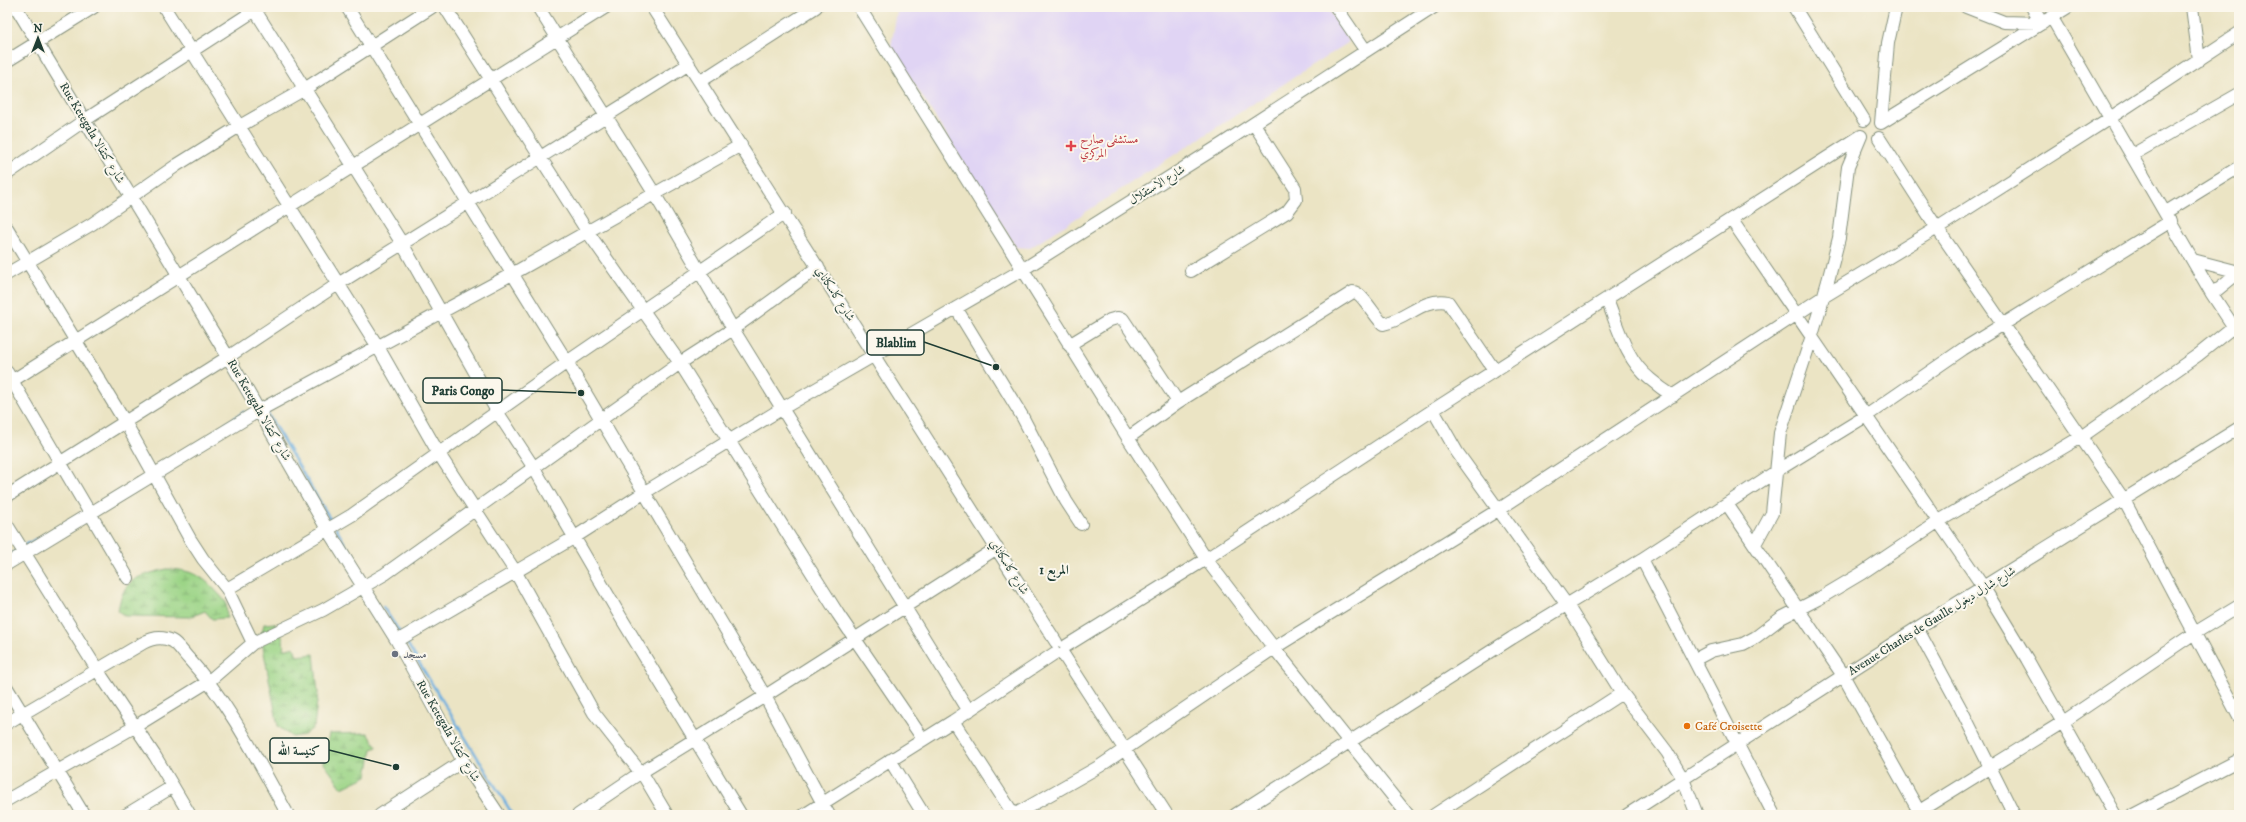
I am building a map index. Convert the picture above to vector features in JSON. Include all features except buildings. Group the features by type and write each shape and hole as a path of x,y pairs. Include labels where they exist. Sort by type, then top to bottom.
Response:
{"street":[{"name":"Rue Ketegala شارع كتقالا","path":"16,7 228,356 327,529 397,641 463,762 499,815"},
{"path":"7,61 94,7"},
{"path":"164,7 238,127 290,206 378,347 439,454 515,571 594,713 640,773 667,815"},
{"path":"347,7 468,204 568,362 765,696 829,815"},
{"path":"7,274 92,224 130,196 238,127 303,90 432,7"},
{"path":"445,7 588,231 680,363 855,639 923,740"},
{"path":"538,7 654,193 734,330 969,711"},
{"path":"128,578 62,462 9,379 75,343 606,7"},
{"name":"شارع كاسكاناي","path":"652,7 701,81 740,145 785,213 1060,649 1126,748 1167,815"},
{"path":"701,81 816,7"},
{"path":"859,7 1069,345 1206,559 1274,648 1408,815"},
{"path":"1336,7 1366,51"},
{"name":"شارع الاستقلال","path":"397,641 575,537 645,492 783,408 1022,270 1254,124 1434,7"},
{"path":"1794,7 1864,120"},
{"path":"1861,136 1870,141 1879,138 1883,131 1881,123 1888,43 1896,7"},
{"path":"1966,7 2004,22 2048,20"},
{"path":"1694,660 1711,651 1743,644 1798,608 1820,598 1862,573 1939,521 2081,437 2198,354 2236,331 2212,294 2110,118 2048,20 2032,7"},
{"path":"1881,123 2068,7"},
{"path":"2192,7 2199,60"},
{"path":"7,174 84,120 192,52 256,8 303,90 403,245 498,413 534,468 623,621 741,815"},
{"path":"953,721 1014,815 1100,766 1274,648 1498,510 1823,297 1937,228 2110,118 2239,33"},
{"path":"7,496 125,422 338,284 403,245 689,64"},
{"path":"2132,156 2239,94"},
{"path":"1755,544 1772,513 1780,433 1812,340 1839,238 1848,167 1861,136 1860,126 1864,120 1872,118 1881,123"},
{"path":"1191,271 1287,212 1296,200 1295,188 1254,124"},
{"path":"804,815 969,711 1060,649 1206,559 1433,410 1861,136"},
{"path":"1879,138 1937,228 2005,324 2044,384 2124,500 2239,717"},
{"path":"7,564 24,552 155,476 260,410 512,274 740,145"},
{"path":"1235,815 1642,559 1775,472 1866,416 1963,349 2005,324 2168,217 2239,167"},
{"path":"227,589 327,529 439,454 699,270 785,213"},
{"path":"1731,220 1812,340 1939,521 1984,588 2063,722 2115,815"},
{"path":"7,228 75,343 125,422 203,559 227,589 253,643"},
{"path":"2193,260 2239,272 2212,294"},
{"path":"7,800 136,726 209,681 253,643 364,587 426,546 475,508 602,420 680,363 734,330 818,267"},
{"path":"1128,438 1178,402 1353,292 1360,295 1376,318 1383,324 1394,322 1423,305 1438,300 1448,302 1495,371"},
{"path":"1607,300 1627,349 1636,364 1649,379 1673,396"},
{"path":"956,308 1022,416 1066,501 1081,524"},
{"path":"1069,345 1110,320 1117,318 1123,319 1178,402"},
{"path":"1433,410 1457,452 1567,605 1622,693 1663,746 1683,779 1697,815"},
{"name":"Avenue Charles de Gaulle شارع شارل ديغول","path":"1627,815 1844,677 1917,628 1984,588 2239,428"},
{"path":"1727,504 1844,677 1918,814 2063,722 2194,634 2239,606"},
{"path":"7,525 98,670 136,726 190,815"},
{"path":"578,815 640,773 765,696 997,548"},
{"path":"1642,559 1736,745 1774,815"},
{"path":"1917,628 1991,767 2014,815"},
{"path":"7,723 143,643 152,639 162,638 173,642 209,681 248,743 288,815"},
{"path":"7,688 84,815"},
{"path":"1434,815 1622,693"},
{"path":"890,760 924,815"},
{"path":"2133,815 2239,760"},
{"path":"380,815 463,762"},
{"path":"126,815 172,787"}],"shaded area":[{"name":"مستشفى صارح المركزي","path":"898,7 1327,7 1349,42 1030,248 1016,247 891,46"}],"green space":[{"path":"167,569 187,571 207,582 226,602 227,618 212,619 205,611 190,617 125,616 118,611 120,600 128,585 140,577"},
{"path":"275,623 283,639 284,650 294,647 297,656 314,654 318,693 314,727 304,735 292,737 278,726 261,637 264,624"},
{"path":"368,733 377,747 372,749 367,776 342,788 323,762 329,734"}],"waterway":[{"path":"226,424 244,412"},
{"path":"267,413 332,522"},
{"path":"336,528 357,566"},
{"path":"25,545 36,539"},
{"path":"7,557 19,549"},
{"path":"383,607 401,634"},
{"path":"405,640 513,815"}],"place":[{"name":"مستشفى صارح المركزي","path":"1071,146"},
{"name":"Blablim","path":"996,367"},
{"name":"Paris Congo","path":"581,393"},
{"name":"مسجد","path":"395,654"},
{"name":"Café Croisette","path":"1687,726"},
{"name":"كنيسة الله","path":"396,767"}],"district":[{"name":"المربع 1","path":"1054,570"}]}
